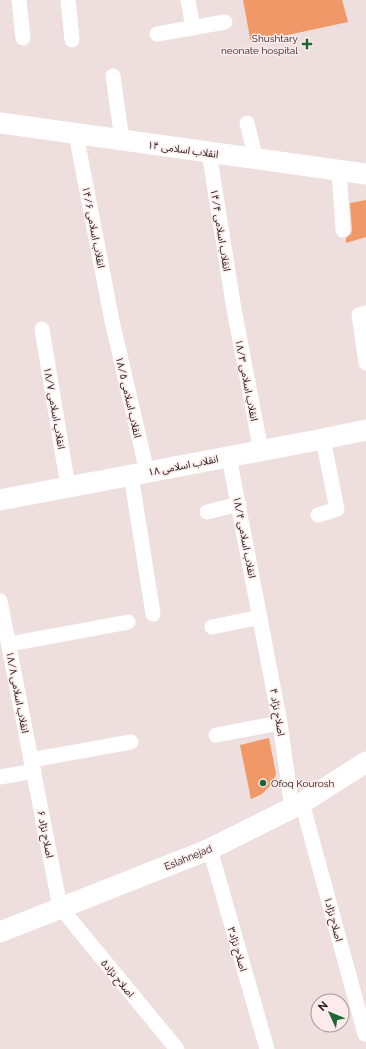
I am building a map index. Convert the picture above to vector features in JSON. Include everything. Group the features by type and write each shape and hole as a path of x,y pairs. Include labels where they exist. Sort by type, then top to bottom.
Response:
{"street":[{"path":"19,0 23,38"},
{"path":"68,0 72,40"},
{"path":"188,0 193,28"},
{"path":"157,34 225,22"},
{"path":"113,76 122,140"},
{"name":"۱۴ انقلاب اسلامی","path":"0,123 366,174"},
{"path":"247,123 256,159"},
{"name":"۱۴/۶ انقلاب اسلامی","path":"76,134 112,321"},
{"name":"۱۴/۴ انقلاب اسلامی","path":"209,152 234,309"},
{"path":"339,170 343,230"},
{"name":"۱۸/۳ انقلاب اسلامی","path":"234,309 261,451"},
{"path":"362,314 366,363"},
{"name":"۱۸/۵ انقلاب اسلامی","path":"112,321 139,474 153,614"},
{"name":"۱۸/۷ انقلاب اسلامی","path":"42,329 68,487"},
{"name":"۱۸ انقلاب اسلامی","path":"0,500 366,430"},
{"path":"318,515 336,509 323,439"},
{"name":"۱۸/۴ انقلاب اسلامی","path":"230,457 260,617"},
{"path":"207,512 239,504"},
{"name":"۱۸/۸ انقلاب اسلامی","path":"0,601 32,766"},
{"path":"212,627 260,617"},
{"name":"۴ اصلاح نژاد","path":"260,617 297,806"},
{"path":"9,644 128,622"},
{"path":"216,735 280,723"},
{"path":"0,777 32,766 131,742"},
{"name":"Eslahnejad","path":"0,932 210,849 297,806 366,762"},
{"name":"۶ اصلاح نژاد","path":"32,766 60,907"},
{"name":"اصلاح نژاد۱","path":"297,806 365,1034"},
{"name":"اصلاح نژاد۳","path":"210,849 267,1049"},
{"name":"اصلاح نژاد۵","path":"60,907 177,1049"}],"building":[{"path":"243,0 342,0 348,22 251,43"},
{"path":"366,200 366,237 346,243 346,238 351,234 352,230 350,203"},
{"path":"269,738 276,774 272,784 262,794 251,799 240,745"}],"place":[{"name":"Shushtary neonate hospital","path":"307,44"},
{"name":"Ofoq Kourosh","path":"263,783"}]}
